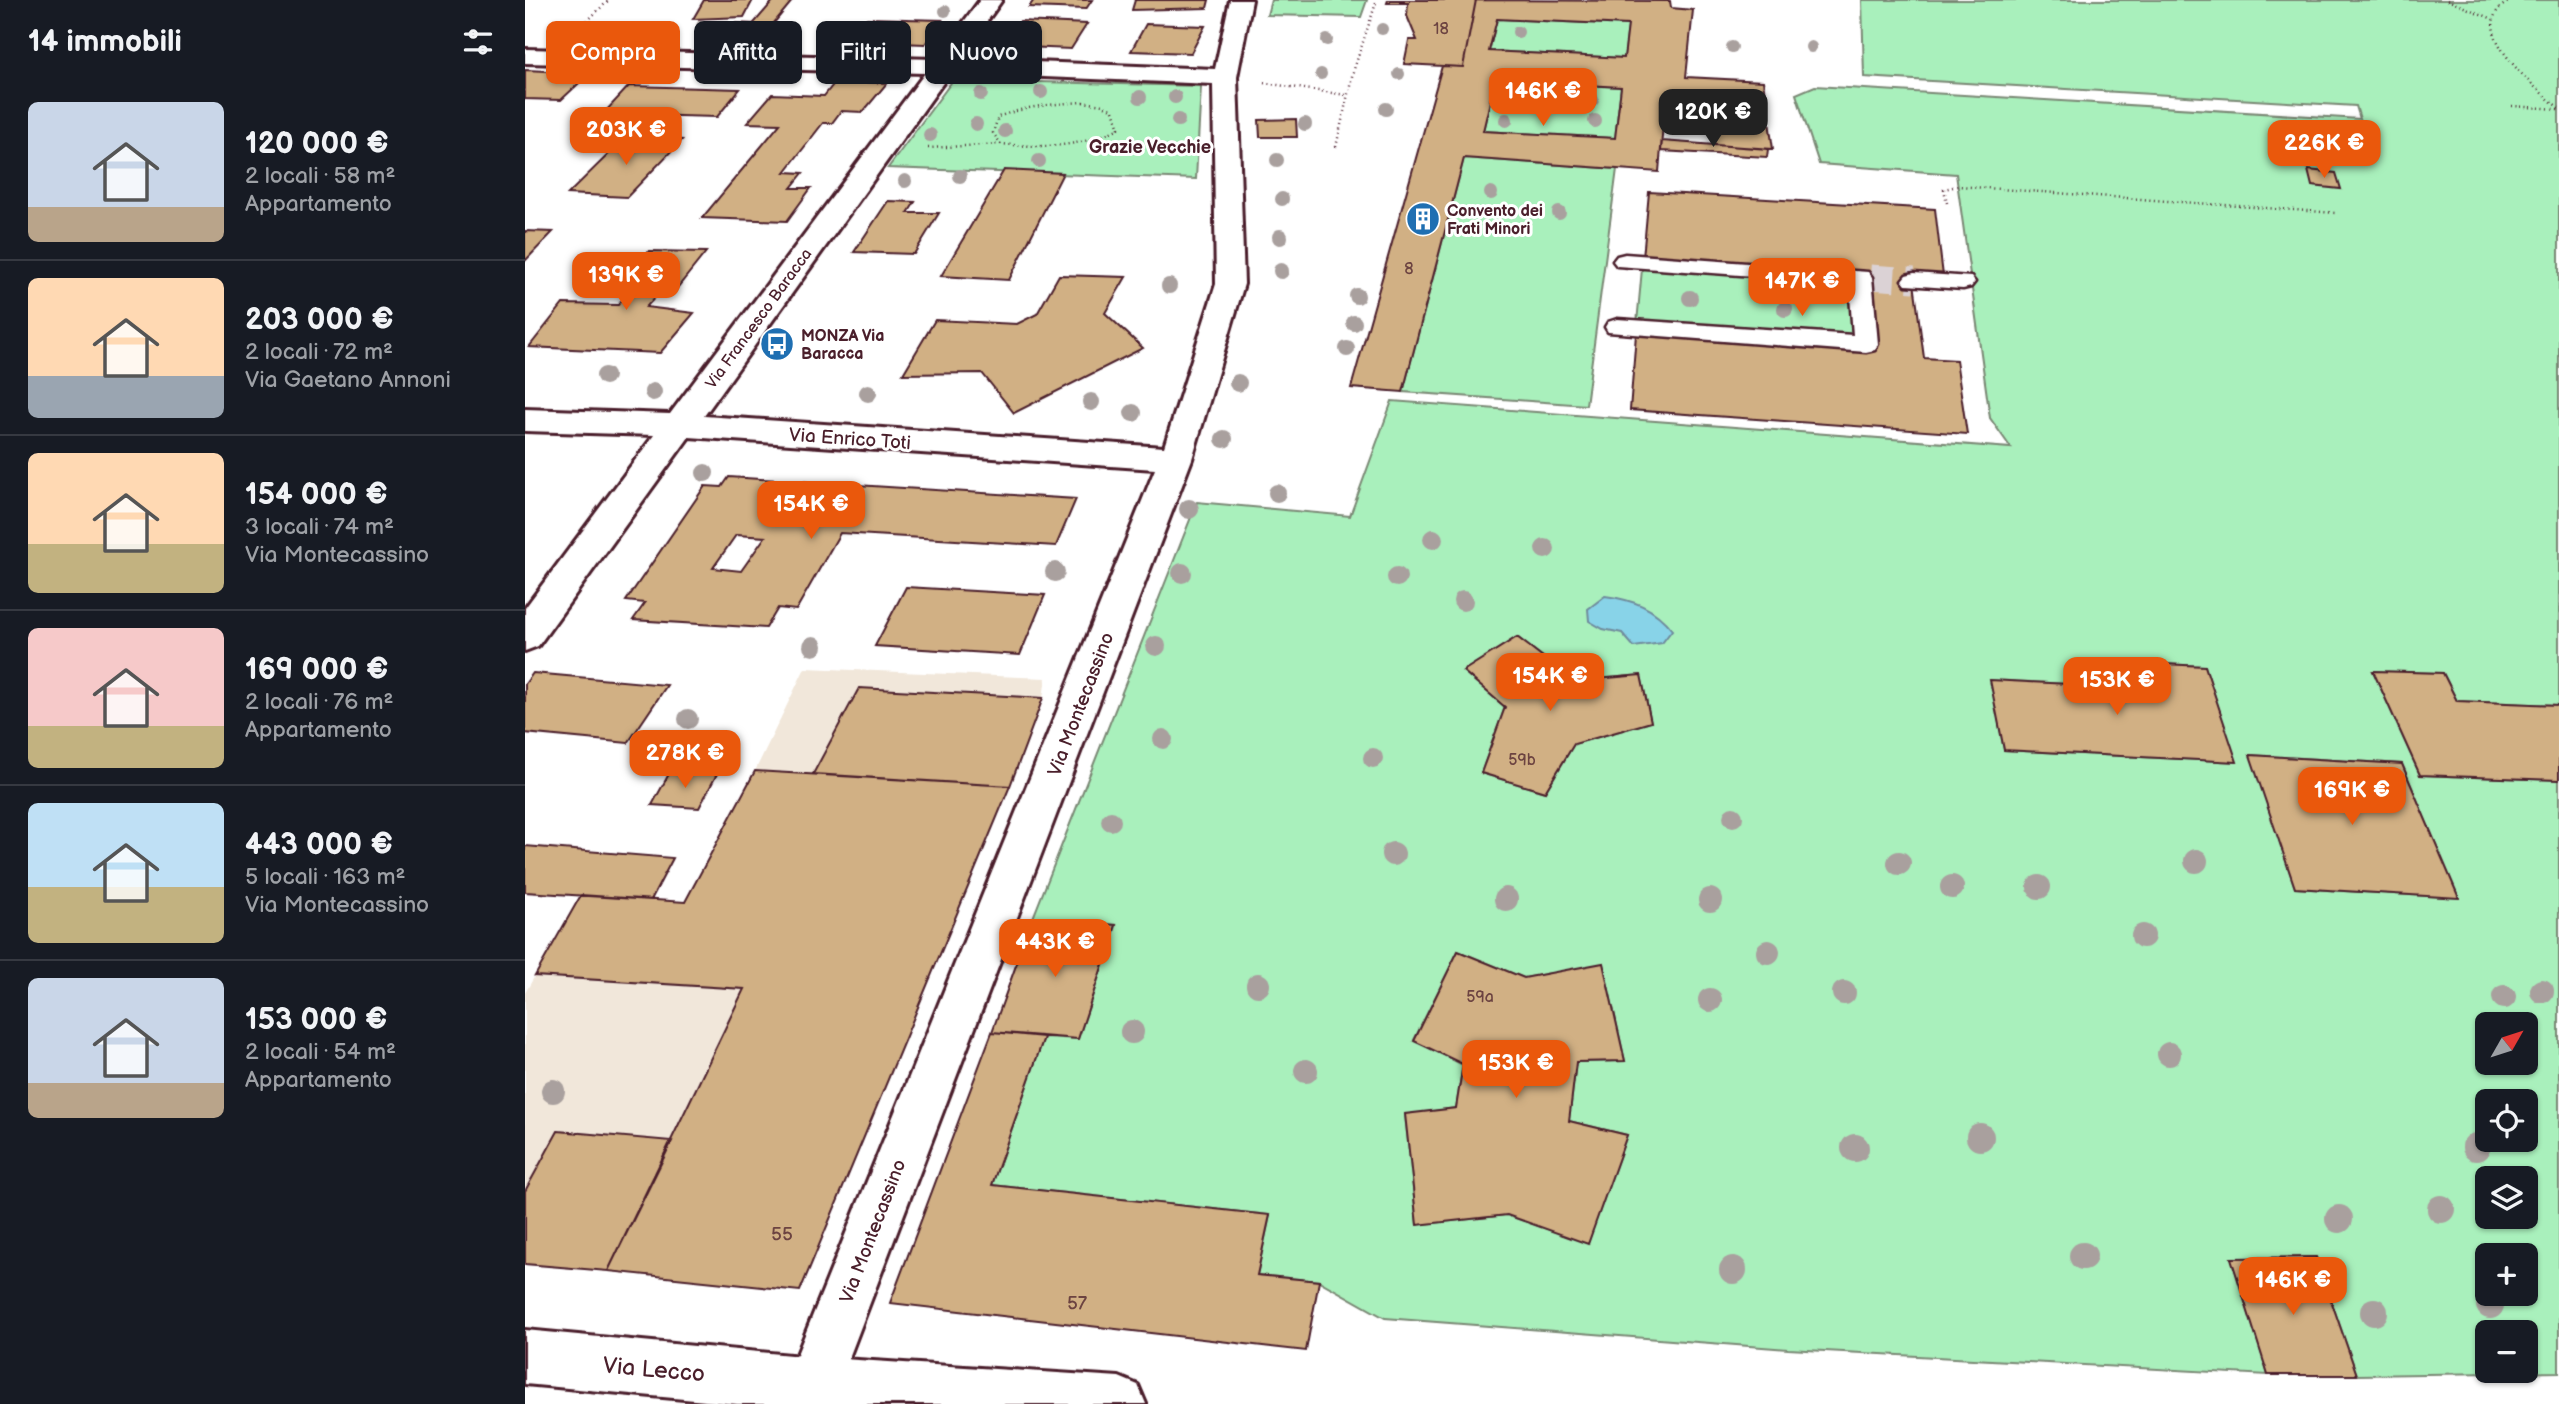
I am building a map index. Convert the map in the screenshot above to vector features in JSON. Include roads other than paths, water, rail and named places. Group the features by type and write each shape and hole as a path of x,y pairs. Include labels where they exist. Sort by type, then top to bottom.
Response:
{"street":[{"name":"Via Francesco Baracca","path":"975,21 991,0"},
{"name":"Via Montecassino","path":"812,1384 1176,459 1230,284 1225,77 1241,0"},
{"path":"525,56 925,66"},
{"path":"1042,70 1225,77"},
{"name":"Via Francesco Baracca","path":"525,636 927,84"},
{"path":"1617,327 1866,344 1865,277 1625,261"},
{"path":"1914,280 1963,282"},
{"name":"Via Enrico Toti","path":"525,420 679,425 1176,459"},
{"name":"Via Lecco","path":"525,1357 812,1384 1119,1404"}],"water":[{"path":"1605,596 1625,600 1650,610 1672,630 1662,643 1634,647 1622,633 1603,629 1589,621 1588,609"}],"tunnel":[{"path":"1870,277 1914,280"}],"place":[{"name":"Convento dei Frati Minori","path":"1423,219"},
{"name":"MONZA Via Baracca","path":"777,344"}],"district":[{"name":"Grazie Vecchie","path":"1150,147"}]}
